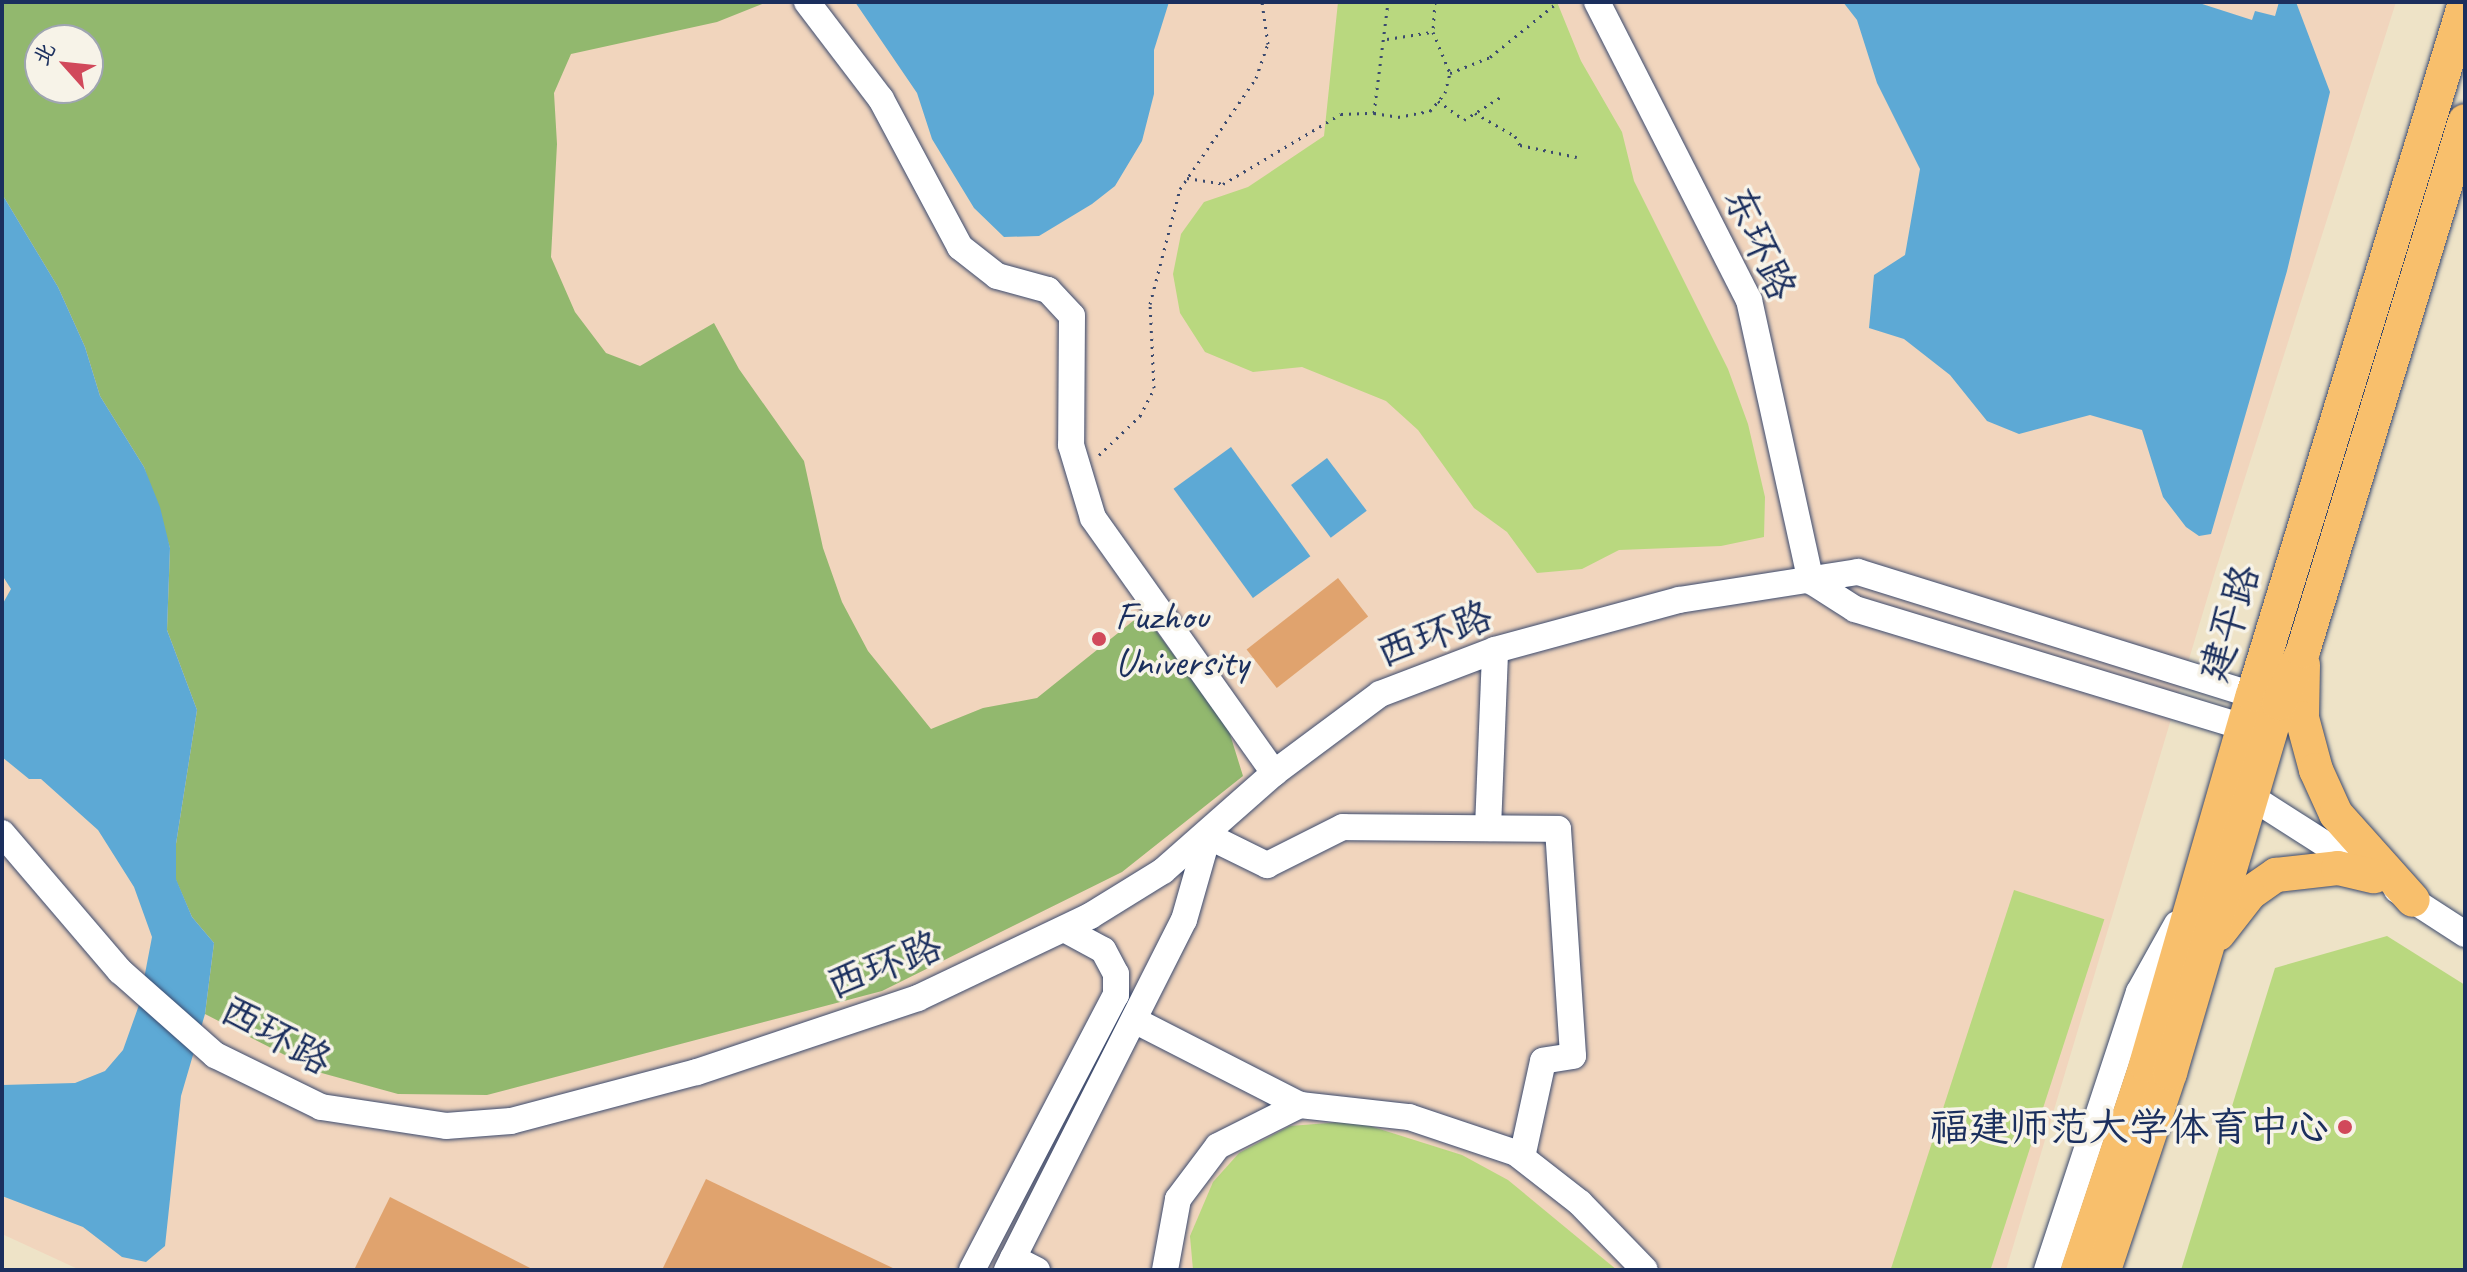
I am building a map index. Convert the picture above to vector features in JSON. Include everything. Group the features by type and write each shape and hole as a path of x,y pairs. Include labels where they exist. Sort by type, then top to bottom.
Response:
{"main road":[{"name":"建平路","path":"2104,1270 2202,962 2239,789 2465,3"},
{"name":"建平路","path":"2261,715 2303,651 2465,121"},
{"path":"2303,651 2302,718 2316,770 2336,814 2413,900"},
{"name":"建平路","path":"2078,1270 2146,1065 2197,890 2239,789"},
{"path":"2202,962 2227,918 2276,875 2338,868 2374,876"}],"street":[{"path":"807,2 881,99 960,247 997,276 1048,290 1072,316 1071,445 1076,472 1093,518 1274,773"},
{"name":"东环路","path":"1597,2 1749,300 1811,581"},
{"name":"西环路","path":"2,833 120,971 215,1055 321,1107 446,1126 511,1121 697,1072 905,1003 1064,929 1163,871 1208,836 1274,773 1380,694 1495,650 1679,600 1858,572 2261,715"},
{"path":"1811,581 1855,609 2261,715"},
{"path":"1488,828 1495,650"},
{"path":"2239,789 2465,934"},
{"path":"1037,1270 1010,1264 1184,920 1208,836 1267,865 1343,827 1558,829 1573,1056 1543,1061 1522,1157"},
{"path":"2047,1270 2139,992 2197,890"},
{"path":"972,1270 1116,995 1116,984 1103,950 1064,929"},
{"path":"1116,984 1140,1010 1300,1105 1409,1117 1522,1157 1591,1213 1645,1270"},
{"path":"1165,1270 1178,1199 1218,1146 1300,1105"}],"path":[{"path":"1076,472 1140,416 1154,388 1150,304 1187,178 1256,78 1268,44 1262,2"},
{"path":"1374,113 1376,77 1387,39 1388,2"},
{"path":"1435,2 1433,32 1450,73"},
{"path":"1187,178 1223,184 1341,114 1374,113 1398,117 1430,111 1438,101 1450,73 1490,57 1558,2"},
{"path":"1387,39 1433,32"},
{"path":"1438,101 1464,120 1504,95"},
{"path":"1475,113 1515,136 1520,145 1577,157"}],"shaded area":[{"name":"Fuzhou University","path":"2,2 2396,2 2216,569 2006,1270 80,1270 2,1234"}],"green space":[{"path":"2,2 767,2 717,22 571,54 554,93 557,144 551,257 575,312 606,353 640,366 714,323 739,369 804,461 823,548 842,602 868,651 931,729 983,708 1037,698 1143,613 1229,731 1243,776 1122,872 882,991 487,1095 398,1094 318,1072 205,1014 214,943 192,917 176,880 176,844 197,710 167,630 170,548 144,467 100,396 85,347 58,287 2,194"},
{"path":"1338,2 1557,2 1581,61 1622,132 1634,181 1728,369 1748,424 1765,497 1764,537 1721,546 1619,550 1582,569 1537,573 1507,532 1474,508 1418,430 1386,401 1302,367 1253,372 1205,352 1180,313 1173,274 1181,234 1204,202 1248,187 1324,136"},
{"path":"2014,890 2104,919 1990,1270 1891,1270"},
{"name":"福建师范大学体育中心","path":"2387,936 2465,985 2465,1270 2181,1270 2275,968"},
{"path":"1354,1121 1462,1155 1508,1180 1617,1270 1193,1270 1190,1236 1213,1182 1239,1153 1290,1126"}],"water":[{"path":"855,2 1169,2 1154,50 1154,94 1142,141 1115,186 1092,204 1039,236 1004,237 974,208 932,139 917,93"},
{"path":"1843,2 2196,2 2252,20 2255,11 2275,16 2279,2 2296,2 2330,92 2287,271 2211,534 2199,536 2186,527 2163,497 2142,430 2090,415 2019,434 1987,421 1950,375 1904,339 1869,328 1874,275 1905,255 1920,169 1877,83 1857,20"},
{"path":"2,194 58,287 85,347 100,396 144,467 160,507 170,548 167,630 197,710 176,844 176,879 192,917 214,943 205,1014 181,1096 165,1246 146,1262 122,1257 83,1227 2,1196 2,1085 75,1083 105,1071 123,1050 139,1005 152,937 134,887 98,830 41,779 29,779 2,757 2,605 11,589 2,575"},
{"path":"1231,447 1310,556 1253,598 1174,489"},
{"path":"1327,458 1367,511 1331,538 1291,485"}],"building":[{"path":"1338,578 1368,617 1277,688 1247,649"},
{"path":"706,1179 897,1270 662,1270"},
{"path":"390,1197 534,1270 354,1270"}],"place":[{"name":"Fuzhou University","path":"1099,639"},
{"name":"福建师范大学体育中心","path":"2345,1127"}]}
